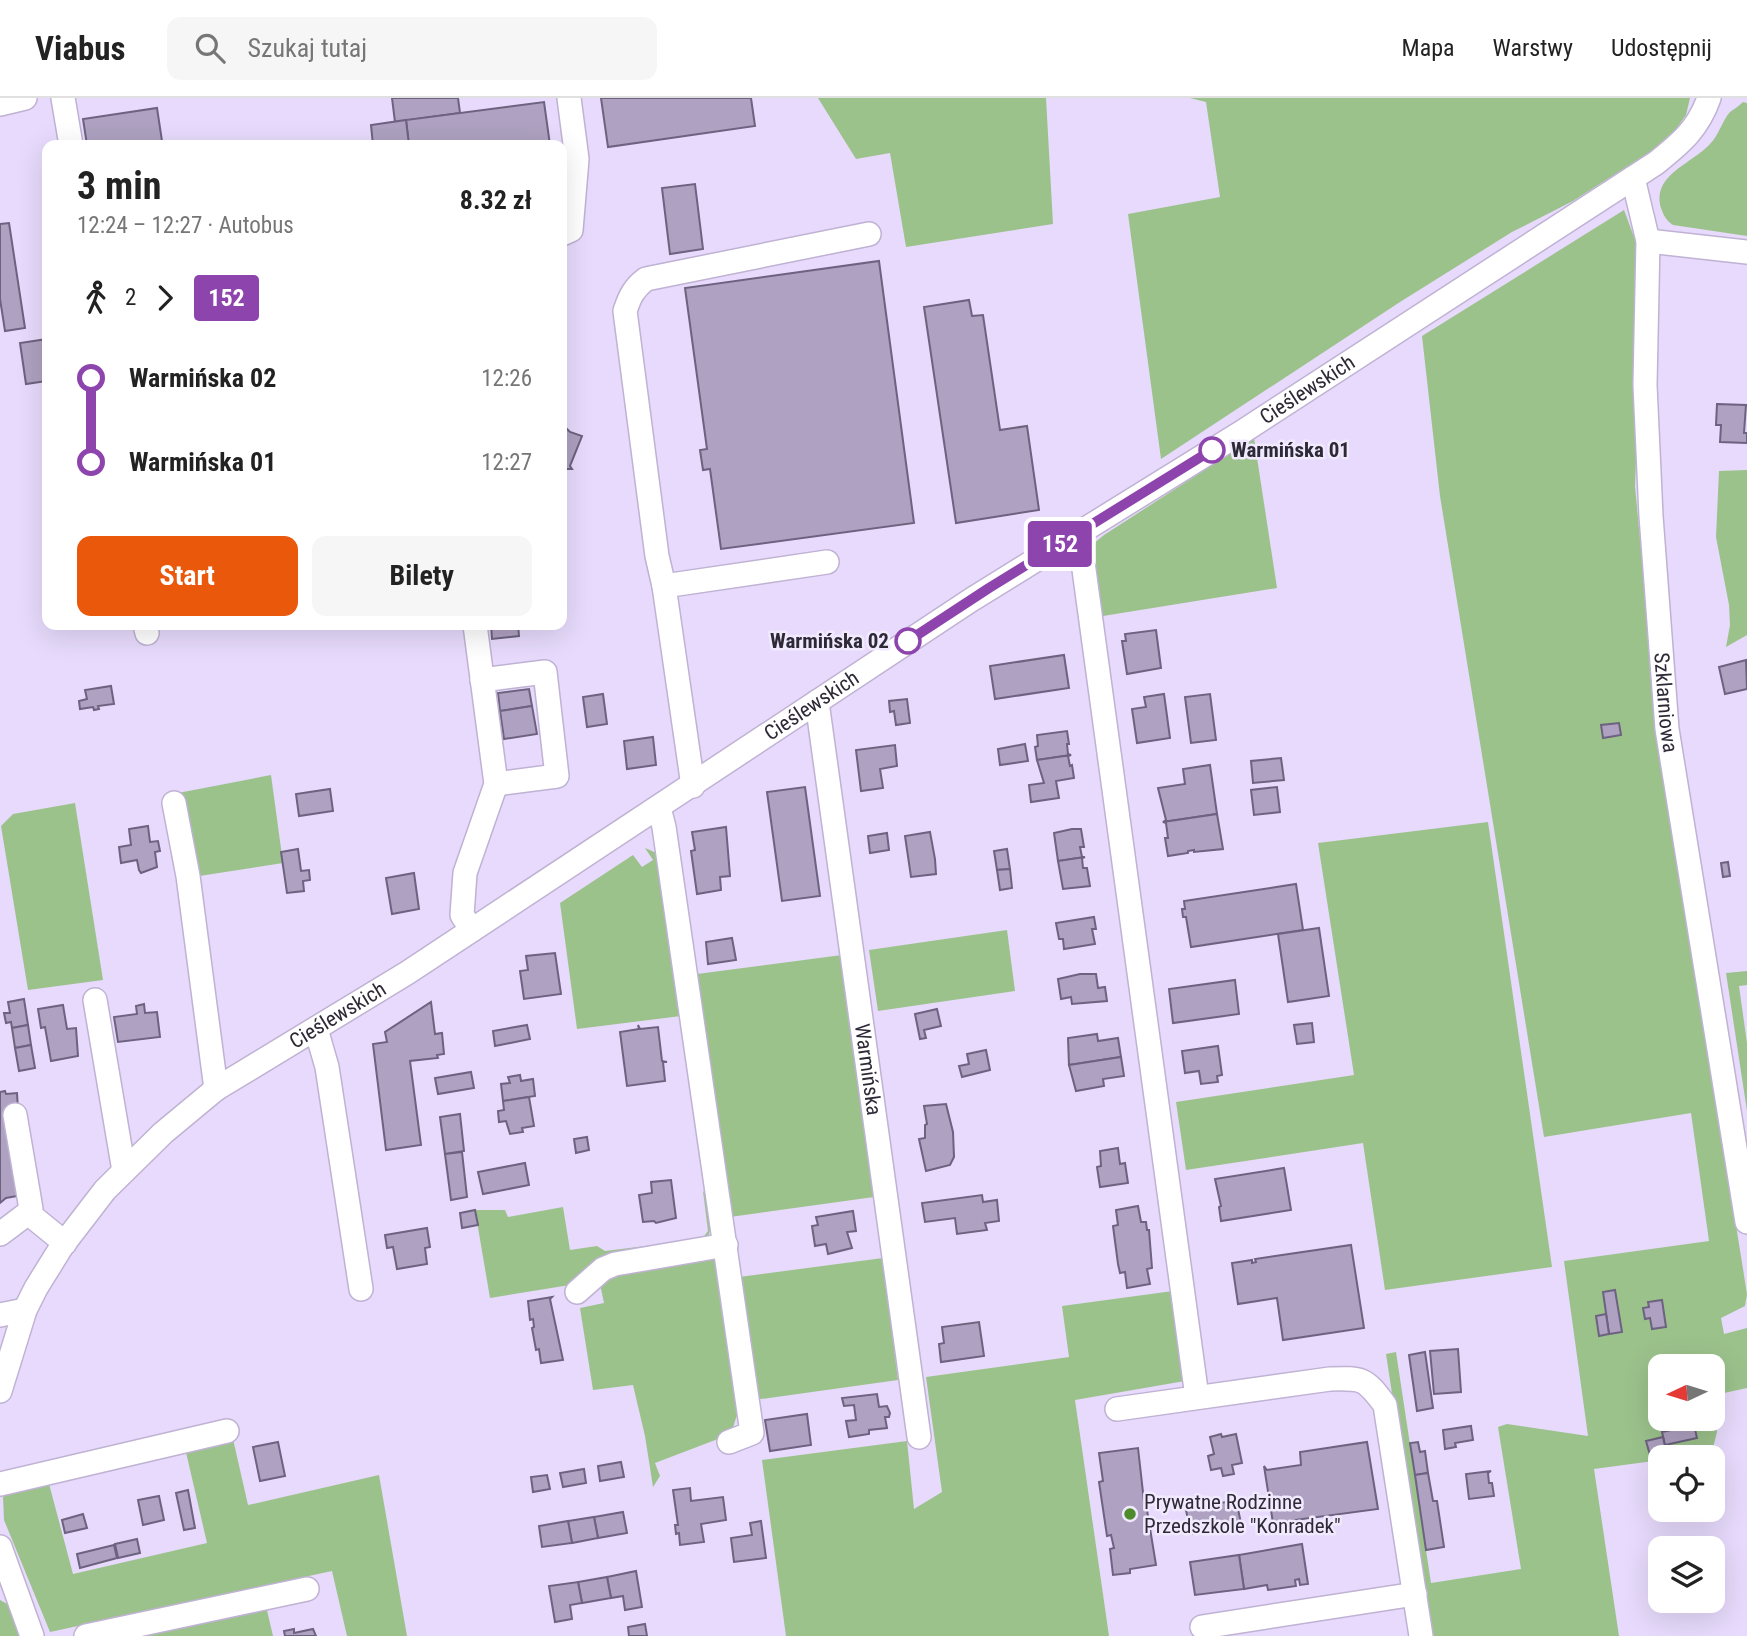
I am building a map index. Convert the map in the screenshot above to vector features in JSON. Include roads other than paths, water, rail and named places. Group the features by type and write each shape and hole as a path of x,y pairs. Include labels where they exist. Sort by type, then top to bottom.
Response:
{"street":[{"path":"0,104 25,98"},
{"path":"63,98 70,140"},
{"path":"567,232 571,230 577,159 569,98"},
{"name":"Cieślewskich","path":"0,1391 25,1310 65,1243 105,1190 163,1133 216,1089 407,973 980,594 1247,428 1633,178 1687,138 1704,113 1709,98"},
{"name":"Szklarniowa","path":"1633,178 1648,241 1645,385 1651,516 1667,729 1747,1222"},
{"path":"693,786 664,586 657,556 625,311 635,287 646,279 869,234"},
{"path":"1648,241 1747,252"},
{"path":"1079,533 1198,1396"},
{"path":"664,586 827,562"},
{"path":"472,930 462,915 465,873 496,784 476,630"},
{"path":"482,680 545,672 557,776 496,784"},
{"name":"Warmińska","path":"817,702 919,1437"},
{"path":"174,803 188,876 216,1089"},
{"path":"659,808 664,827 752,1433 729,1442"},
{"path":"95,1000 124,1171"},
{"path":"316,1029 327,1067 361,1289"},
{"path":"0,1234 31,1209 15,1115"},
{"path":"28,1213 65,1243"},
{"path":"577,1292 603,1269 615,1264 726,1245"},
{"path":"0,1315 25,1310"},
{"path":"1117,1409 1198,1396 1331,1379 1359,1378 1372,1388 1385,1405 1421,1636"},
{"path":"0,1484 227,1431"},
{"path":"0,1546 33,1636"},
{"path":"86,1636 307,1589"},
{"path":"1202,1627 1415,1594"}],"place":[{"name":"Warmińska 01","path":"1212,450"},
{"name":"Warmińska 02","path":"908,641"},
{"name":"Prywatne Rodzinne Przedszkole \"Konradek\"","path":"1130,1514"}]}
